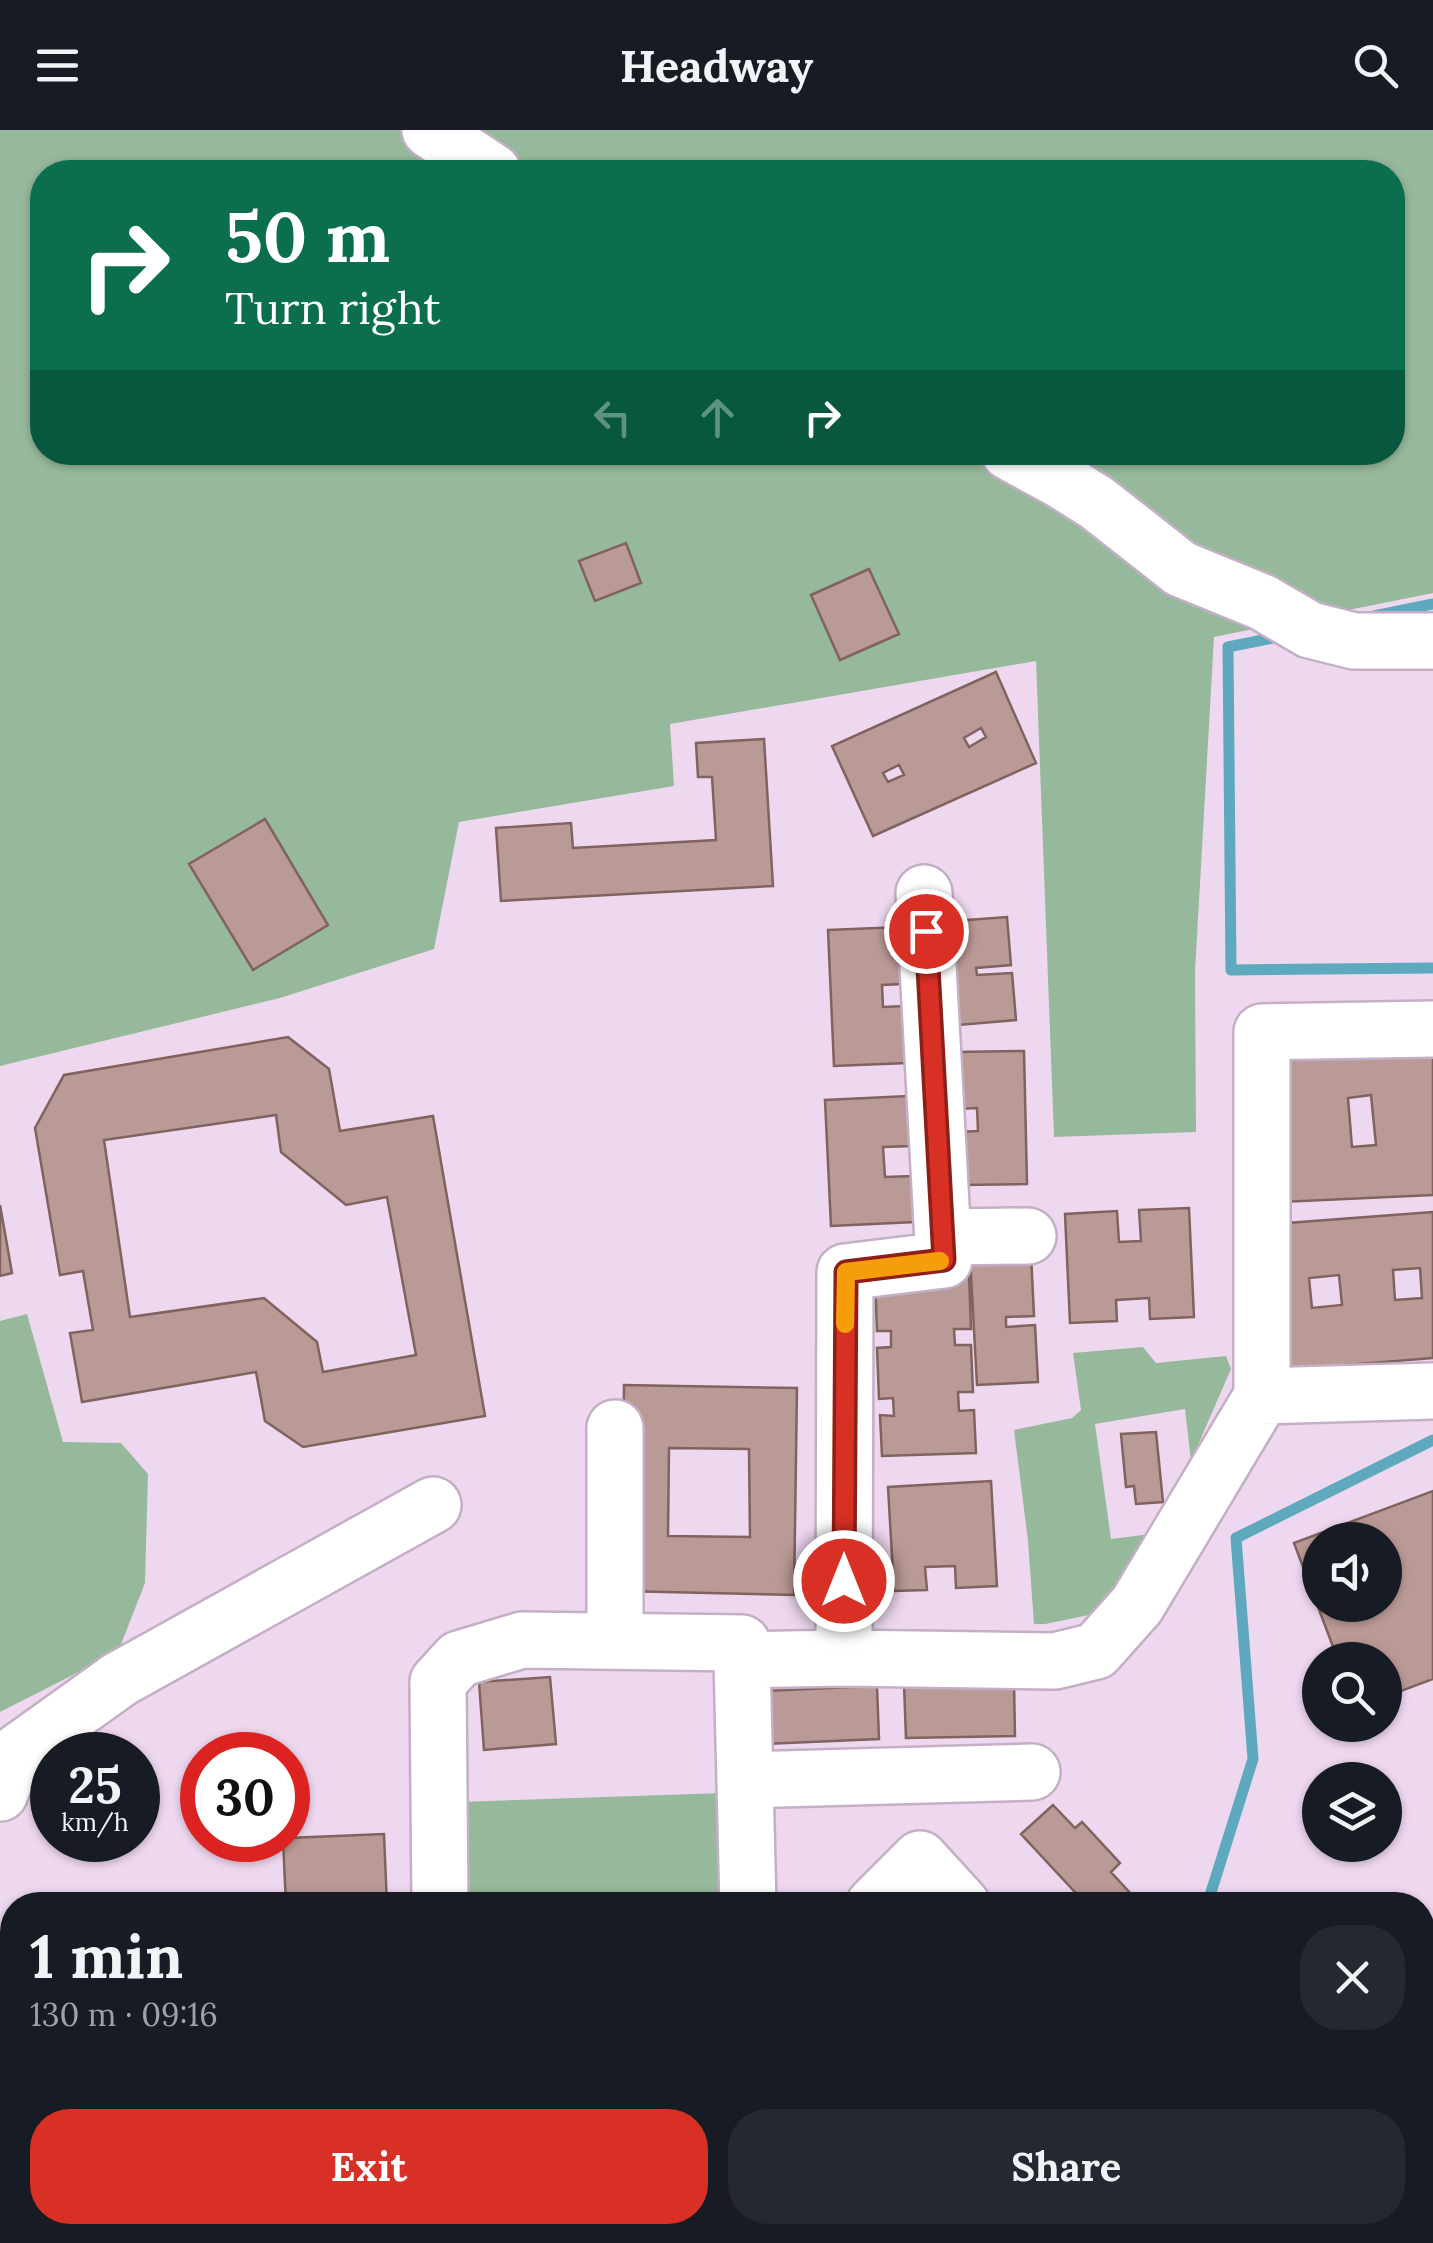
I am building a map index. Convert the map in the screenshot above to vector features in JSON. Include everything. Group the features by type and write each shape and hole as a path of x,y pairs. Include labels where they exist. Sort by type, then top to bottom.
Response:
{"street":[{"path":"430,130 475,160"},
{"path":"1031,465 1097,503 1182,568 1262,602 1310,630 1354,640 1433,642"},
{"path":"844,1658 846,1272 944,1260 924,893"},
{"path":"742,1660 1055,1660 1096,1651 1137,1605 1262,1396 1262,1032 1433,1028"},
{"path":"943,1236 1028,1236"},
{"path":"1262,1396 1433,1392"},
{"path":"615,1641 616,1428"},
{"path":"5,1764 120,1679 434,1505"},
{"path":"440,1892 438,1682 459,1660 522,1640 742,1642 748,1892"},
{"path":"745,1780 1032,1772"},
{"path":"917,1776 920,1859 950,1892"},
{"path":"887,1892 920,1859"}],"green space":[{"path":"0,130 1433,130 1433,593 1214,637 1195,972 1196,1132 1054,1137 1036,661 670,724 674,786 459,822 434,949 280,998 0,1066"},
{"path":"27,1314 63,1442 121,1443 148,1474 145,1583 118,1652 0,1712 0,1321"},
{"path":"1143,1347 1156,1363 1226,1356 1231,1369 1191,1461 1185,1409 1095,1424 1111,1539 1151,1534 1099,1613 1034,1624 1014,1430 1072,1418 1081,1410 1073,1353"},
{"path":"723,1793 724,1892 464,1892 458,1802"}],"building":[{"path":"626,543 641,583 595,601 579,561"},
{"path":"869,569 899,634 840,660 811,595"},
{"path":"996,672 1036,763 873,836 832,746","holes":["981,728 986,737 969,747 964,738","899,765 904,775 888,782 883,773"]},
{"path":"764,739 773,886 501,901 496,828 571,823 573,848 716,840 712,777 698,777 696,743"},
{"path":"265,819 328,925 253,970 189,864"},
{"path":"1007,917 1011,965 976,968 977,975 1012,973 1016,1020 947,1026 940,922"},
{"path":"901,927 903,984 882,985 883,1007 905,1006 907,1063 834,1066 828,930"},
{"path":"288,1037 329,1069 340,1131 433,1116 485,1416 303,1447 265,1421 256,1372 82,1402 70,1333 93,1330 83,1271 60,1275 35,1128 64,1075","holes":["276,1115 281,1152 346,1205 387,1197 416,1355 323,1372 317,1342 264,1298 130,1317 104,1140"]},
{"path":"1433,1040 1433,1195 1281,1202 1263,1057","holes":["1371,1095 1376,1145 1352,1147 1348,1098"]},
{"path":"1024,1051 1027,1184 960,1185 958,1132 978,1131 977,1108 957,1109 956,1052"},
{"path":"908,1096 911,1146 883,1147 885,1177 913,1176 915,1222 831,1226 825,1100"},
{"path":"0,1205 12,1273 0,1276"},
{"path":"1189,1208 1194,1317 1150,1319 1149,1298 1116,1300 1117,1321 1070,1323 1065,1214 1117,1211 1119,1242 1141,1241 1139,1210"},
{"path":"1433,1212 1433,1358 1286,1370 1274,1224","holes":["1420,1268 1422,1298 1395,1300 1393,1270","1339,1275 1342,1305 1312,1308 1309,1278"]},
{"path":"1031,1254 1034,1316 1006,1317 1006,1327 1035,1325 1038,1382 977,1385 970,1257"},
{"path":"969,1275 971,1329 954,1329 955,1345 971,1345 973,1392 958,1392 959,1411 974,1410 976,1453 882,1456 880,1415 894,1416 893,1398 879,1399 877,1348 891,1347 891,1331 877,1331 875,1278"},
{"path":"624,1385 797,1388 794,1595 621,1591","holes":["669,1448 749,1449 750,1537 668,1536"]},
{"path":"1156,1432 1163,1502 1136,1504 1134,1486 1126,1487 1121,1434"},
{"path":"991,1481 997,1586 956,1588 955,1566 925,1567 927,1590 894,1591 888,1487"},
{"path":"1433,1491 1433,1679 1402,1691 1402,1642 1331,1642 1324,1622 1402,1622 1402,1522 1350,1522"},
{"path":"1302,1540 1302,1564 1294,1543"},
{"path":"550,1677 556,1744 484,1750 479,1682"},
{"path":"1014,1683 1015,1736 906,1738 904,1684"},
{"path":"877,1686 879,1739 765,1744 763,1691"},
{"path":"1053,1805 1075,1828 1082,1822 1120,1863 1111,1872 1129,1892 1075,1892 1021,1834"},
{"path":"384,1834 386,1892 285,1892 284,1862 310,1862 310,1837"}],"waterway":[{"path":"1374,616 1433,604"},
{"path":"1283,636 1228,647 1231,970 1433,968"},
{"path":"1211,1892 1253,1759 1236,1538 1433,1440"}],"slow traffic":[{"path":"845,1324 846,1272 940,1261"}],"route":[{"path":"844,1581 846,1272 944,1260 926,931"}]}
